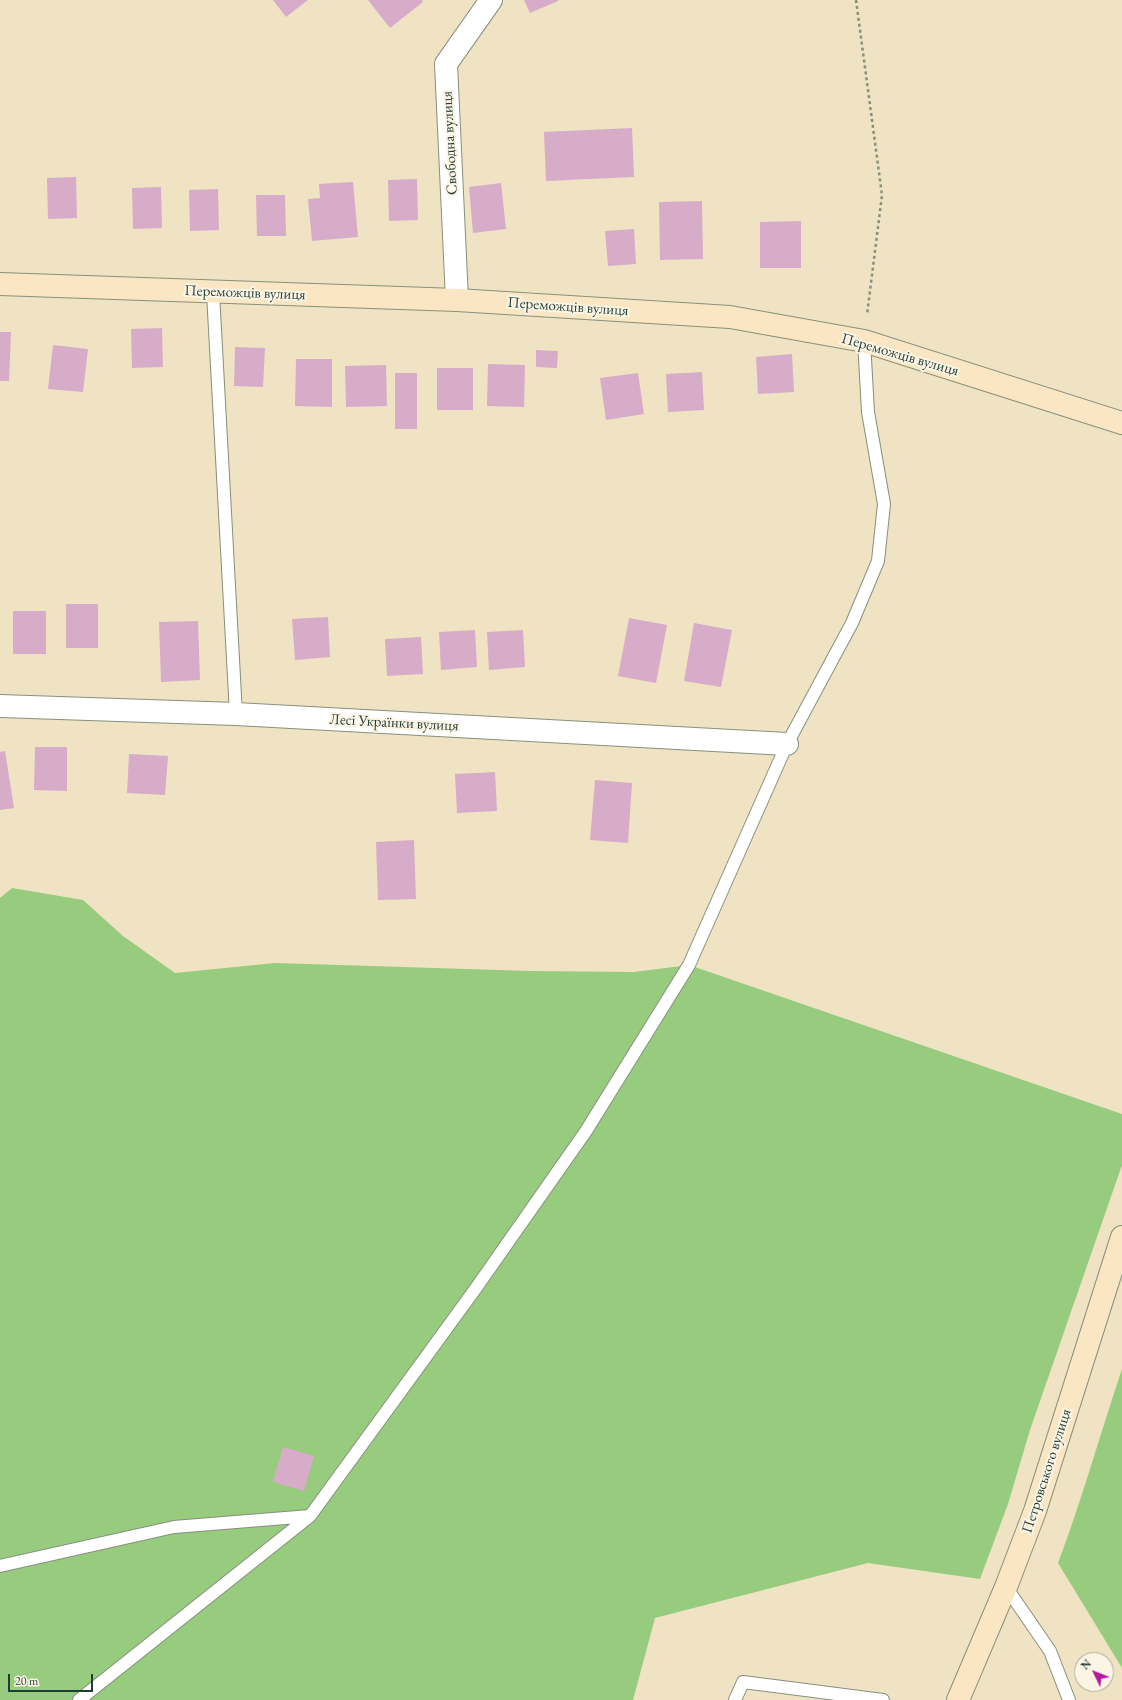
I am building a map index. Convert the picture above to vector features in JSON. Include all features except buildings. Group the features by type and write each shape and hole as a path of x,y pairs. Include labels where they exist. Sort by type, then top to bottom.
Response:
{"main road":[{"name":"Переможців вулиця","path":"0,284 214,293 457,300 730,317 864,342 1122,424"},
{"name":"Петровського вулиця","path":"958,1700 1006,1587 1035,1511 1122,1237"}],"street":[{"name":"Свободна вулиця","path":"457,300 446,64 491,0"},
{"name":"Лесі Українки вулиця","path":"0,706 236,714 787,744"}],"lane":[{"path":"214,293 236,714"},
{"path":"79,1700 310,1516 476,1288 586,1131 689,965 787,744 852,623 878,561 884,504 868,412 864,342"},
{"path":"0,1566 174,1528 310,1516"},
{"path":"1006,1587 1050,1651 1068,1700"},
{"path":"735,1700 743,1682 883,1700"}],"path":[{"path":"856,0 882,195 864,342"}],"green space":[{"path":"12,888 83,900 123,936 175,973 275,963 530,971 634,972 689,965 1122,1114 1122,1165 1030,1430 1008,1504 980,1579 868,1563 655,1618 633,1700 0,1700 0,898"},
{"path":"1122,1369 1122,1668 1114,1655 1114,1652 1112,1652 1058,1563"}]}
